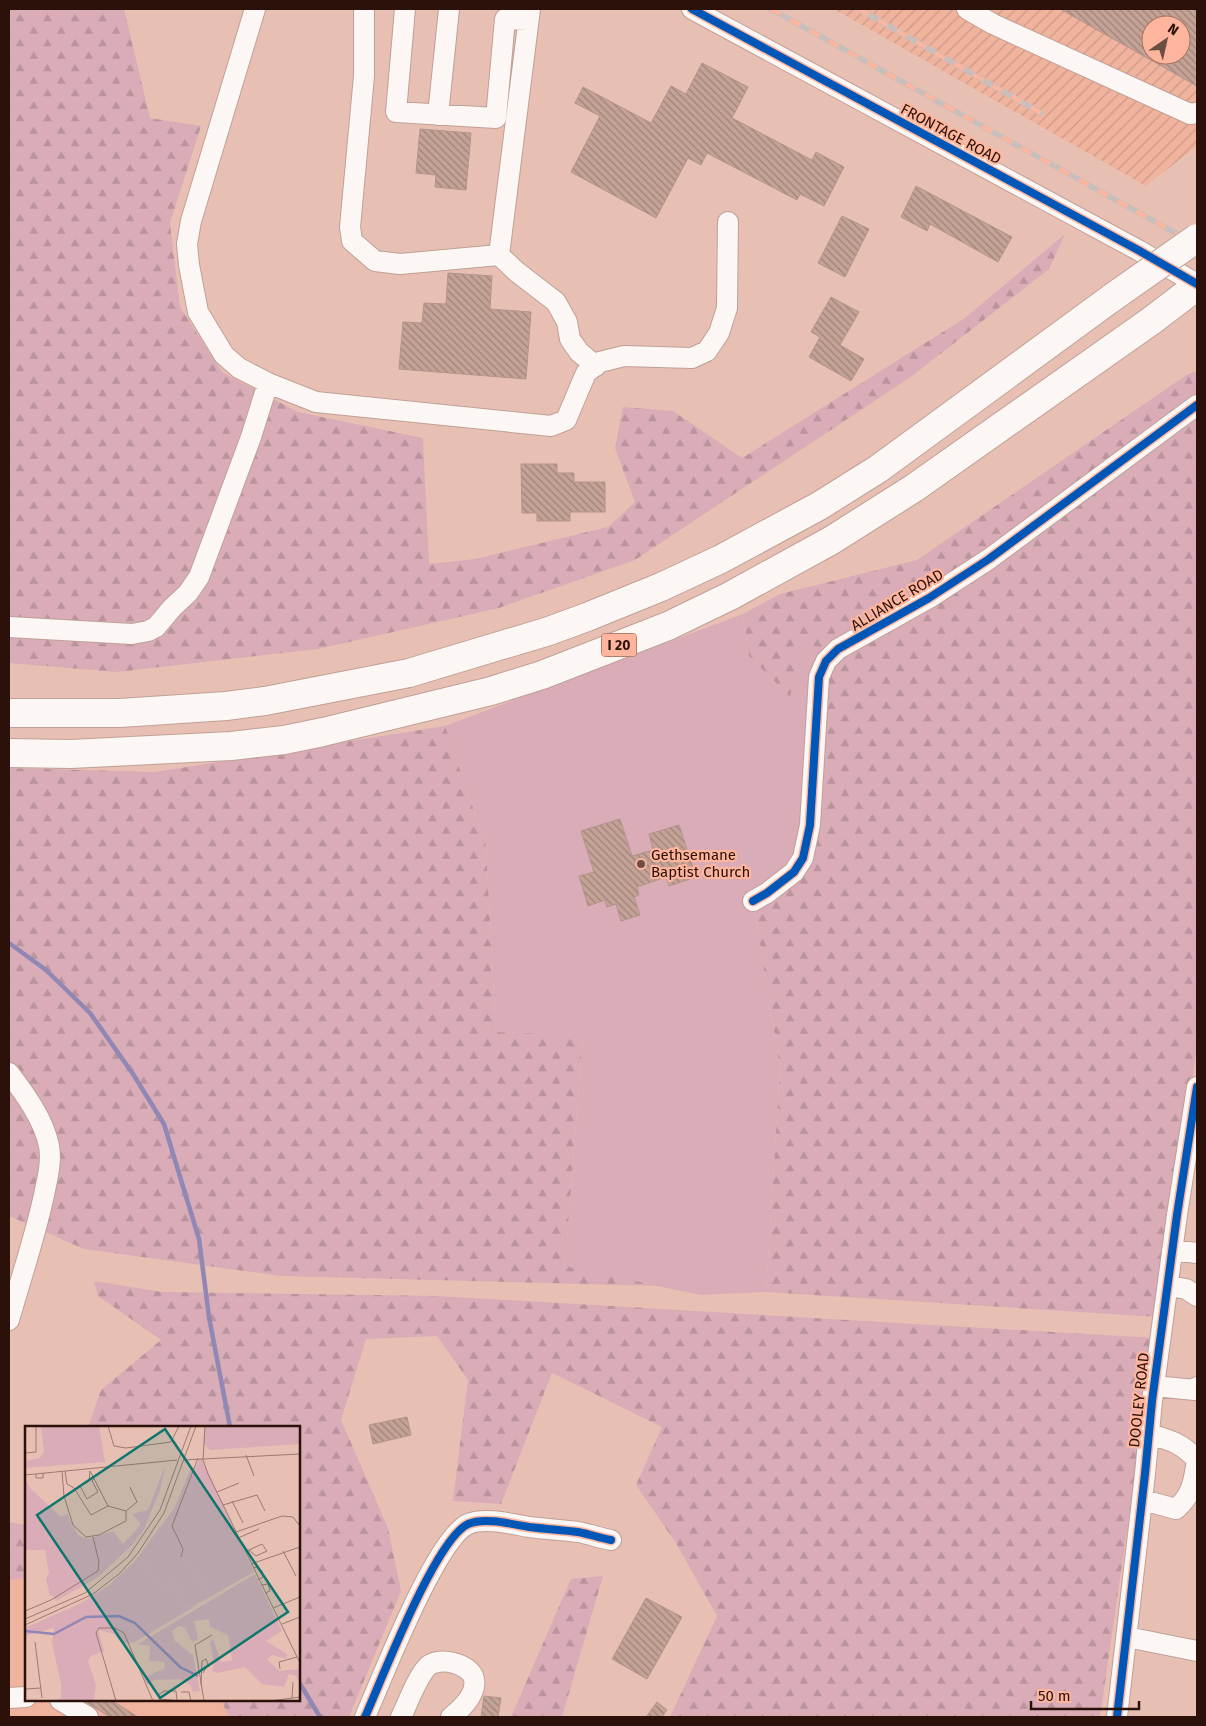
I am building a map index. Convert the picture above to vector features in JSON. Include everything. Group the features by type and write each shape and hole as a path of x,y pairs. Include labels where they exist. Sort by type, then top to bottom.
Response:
{"highway":[{"name":"I 20","path":"9,713 120,713 226,706 266,701 409,673 549,631 661,587 721,559 819,506 878,469 1197,238"},
{"name":"I 20","path":"9,753 71,754 231,746 284,740 491,691 542,675 668,626 730,596 832,540 914,488 1151,321 1197,285"}],"street":[{"path":"255,9 191,222 188,244 189,264 198,312 209,332 224,354 234,364 268,383 316,402 551,426 566,420 586,373 600,362 624,356 692,358 707,351 719,333 726,308 728,222"},
{"path":"364,9 364,76 350,227 352,241 375,261 400,264 499,255 517,272 556,302 567,322 570,339 579,352 596,366"},
{"path":"405,9 396,112 496,118 499,14 529,14 499,255"},
{"path":"438,115 449,9"},
{"name":"FRONTAGE ROAD","path":"692,9 1138,250 1197,285"},
{"path":"967,9 993,24 1140,92 1190,114 1197,113"},
{"path":"9,627 132,634 148,631 156,627 188,593 199,577 251,437 268,383"},
{"name":"ALLIANCE ROAD","path":"753,901 794,872 803,858 810,824 819,677 826,661 838,649 929,598 988,559 1197,405"},
{"path":"9,1074 32,1107 44,1130 49,1148 47,1183 38,1222 9,1320"},
{"name":"DOOLEY ROAD","path":"1117,1717 1154,1386 1172,1250 1193,1146 1197,1087"},
{"path":"1172,1250 1197,1253"},
{"path":"1168,1286 1186,1289 1197,1296"},
{"path":"1154,1386 1195,1390 1197,1387"},
{"path":"1142,1500 1176,1509 1188,1499 1194,1480 1197,1460 1186,1449 1175,1442 1149,1434"},
{"path":"365,1717 405,1625 428,1579 449,1544 468,1524 501,1522 578,1532 611,1540"},
{"path":"1127,1637 1197,1651"},
{"path":"401,1717 424,1671 430,1665 439,1661 460,1666 470,1672 474,1678 474,1689 467,1701 451,1717"},
{"path":"9,1698 25,1697"},
{"path":"62,1701 88,1717"}],"shaded area":[{"path":"834,9 1197,9 1197,146 1146,186"},
{"path":"25,1578 25,1701 221,1701 229,1717 9,1717 9,1580"}],"green space":[{"path":"9,9 124,9 150,118 201,126 170,223 180,307 222,372 298,412 423,438 429,564 475,559 608,527 635,502 615,448 623,407 673,411 742,458 965,318 1065,234 1049,269 912,376 635,560 499,608 318,649 117,672 9,663"},
{"path":"1197,371 1197,1047 1158,1317 766,1292 780,1068 753,901 794,872 819,694 837,649 802,647 790,697 749,656 743,614 780,594 917,560 1188,374"},
{"path":"743,614 749,656 790,697 802,646 838,649 803,858 753,901 780,1068 766,1292 701,1295 565,1267 583,1036 496,1032 486,846 445,726"},
{"path":"445,726 486,846 496,1032 583,1035 565,1266 659,1286 281,1276 84,1249 9,1216 9,768 155,772"},
{"path":"94,1281 162,1292 438,1296 1155,1338 1100,1717 670,1717 717,1616 676,1543 636,1485 662,1427 552,1373 501,1504 453,1501 468,1380 437,1336 366,1339 341,1420 388,1528 401,1591 349,1717 229,1717 221,1701 300,1701 300,1426 88,1426 101,1390 161,1340 98,1296"},
{"path":"9,1522 25,1525 25,1578 9,1580"},
{"path":"603,1576 562,1717 511,1717 571,1579"}],"building":[{"path":"1060,9 1197,9 1197,86 1160,65 1191,65 1191,15 1141,15 1141,55"},
{"path":"702,63 748,87 732,118 812,160 816,152 844,167 824,206 800,194 797,200 707,153 701,165 688,158 656,218 571,172 600,116 575,103 583,87 651,123 671,86 686,94"},
{"path":"420,129 471,133 466,190 435,187 436,175 416,173"},
{"path":"916,186 1012,237 998,262 930,224 927,231 901,217"},
{"path":"842,216 869,229 845,277 818,263"},
{"path":"448,273 492,276 490,309 531,312 526,379 399,369 403,322 422,323 424,303 446,304"},
{"path":"831,297 859,312 840,345 864,359 851,381 809,357 820,337 811,332"},
{"path":"521,464 557,464 557,473 574,473 574,482 605,482 605,512 570,512 570,521 537,521 537,513 522,513"},
{"name":"Gethsemane Baptist Church","path":"620,819 632,856 653,850 649,834 679,825 696,877 669,886 666,877 637,887 639,895 634,897 640,915 621,921 616,904 607,907 605,900 588,906 579,876 594,872 581,831"},
{"path":"407,1417 411,1435 373,1444 369,1425"},
{"path":"646,1598 682,1617 647,1679 612,1659"},
{"path":"484,1696 501,1698 498,1717 481,1717"},
{"path":"85,1701 113,1701 138,1717 110,1717"},
{"path":"657,1702 667,1710 662,1717 646,1717"}],"waterway":[{"path":"9,943 46,970 90,1013 133,1074 164,1124 199,1239 209,1317 230,1426"},
{"path":"300,1684 320,1717"}],"railway":[{"path":"771,9 1197,245"},
{"path":"859,9 1041,113"}],"cycle path":[{"path":"692,9 1138,250 1197,284"},
{"path":"753,901 767,893 794,872 803,858 810,825 819,677 826,661 838,649 929,598 989,559 1197,405"},
{"path":"1117,1717 1152,1401 1177,1215 1197,1087"},
{"path":"365,1717 396,1643 425,1582 455,1535 468,1524 482,1521 498,1522 578,1532 611,1540"}],"place":[{"name":"Gethsemane Baptist Church","path":"641,864"}]}
